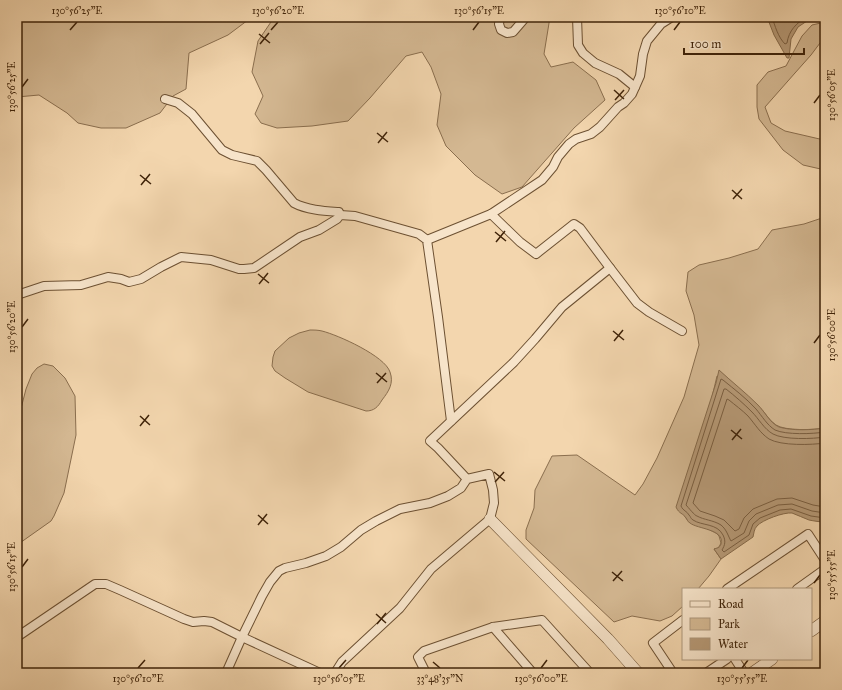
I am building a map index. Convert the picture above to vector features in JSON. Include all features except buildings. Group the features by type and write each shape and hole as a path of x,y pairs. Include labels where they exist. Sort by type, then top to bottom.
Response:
{"street":[{"path":"500,17 499,24 501,30 507,33 513,32 526,17"},
{"path":"577,17 578,45 583,53 596,63 619,74 635,87"},
{"path":"427,240 491,214 542,180 569,144 576,139 591,134 600,127 632,94 640,76 642,54 647,41 661,24 672,17"},
{"path":"165,99 178,103 192,114 222,150 232,155 257,161 294,203 299,206 355,216 418,234 427,240 451,421"},
{"path":"17,295 44,286 81,285 108,277 129,282 141,279 181,257 210,260 239,269 254,268 300,237 319,230 337,219 340,214"},
{"path":"491,214 520,242 536,254 574,224 580,228 637,303 648,312 682,331"},
{"path":"468,479 430,441 514,362 562,307 610,268"},
{"path":"226,673 266,589 279,571 306,564 326,556 341,547 361,530 376,521 400,510 430,503 448,496 461,488 468,479 489,474 493,490 494,503 490,519 431,569 400,608 342,662 335,673"},
{"path":"490,519 608,639 638,673"},
{"path":"728,588 808,534 825,560"},
{"path":"798,588 825,569"},
{"path":"17,637 95,584 106,584 184,619 193,622 212,622 320,673"},
{"path":"426,673 418,657 424,651 493,627 542,620 590,673"},
{"path":"673,673 654,643 682,621"},
{"path":"812,630 825,621"},
{"path":"493,627 533,673"},
{"path":"706,673 726,660"},
{"path":"736,660 744,673"},
{"path":"752,673 771,660"}],"green space":[{"path":"17,17 252,17 228,35 189,53 186,89 173,96 160,113 126,128 101,128 78,123 67,113 39,95 17,97"},
{"path":"272,17 550,17 544,54 551,67 573,62 596,80 605,100 574,128 522,187 502,194 475,175 446,146 437,125 441,94 431,67 422,52 406,56 348,121 312,126 277,128 261,123 255,114 263,96 252,72 258,41 273,19"},
{"path":"825,22 825,42 820,43 765,107 771,123 785,131 825,139 825,170 803,165 783,150 759,119 757,107 757,85 768,72 786,66 802,36 812,25"},
{"path":"825,217 825,428 807,430 780,427 771,421 757,405 717,376 684,515 688,521 710,530 719,536 721,543 718,548 714,549 721,559 699,588 682,588 682,607 672,616 660,621 632,616 614,622 526,539 526,530 534,508 535,490 552,456 577,455 635,495 643,484 657,458 684,397 699,345 694,315 686,291 688,272 699,265 758,249 772,230 804,224"},
{"path":"310,330 318,330 339,337 371,353 380,359 386,366 390,372 391,383 387,393 376,408 366,411 308,392 275,371 272,366 275,351 289,338"},
{"path":"44,364 53,366 65,378 75,396 76,435 64,493 54,516 51,521 17,545 17,424 26,389 32,374 37,368"}],"water":[{"path":"767,17 813,17 798,27 791,39 789,58 787,58 774,35"},
{"path":"719,370 761,408 770,420 779,427 802,430 825,428 825,522 809,520 792,513 773,517 763,521 755,528 753,537 721,559 714,549 719,547 721,544 719,535 715,532 690,523 676,507"}]}
